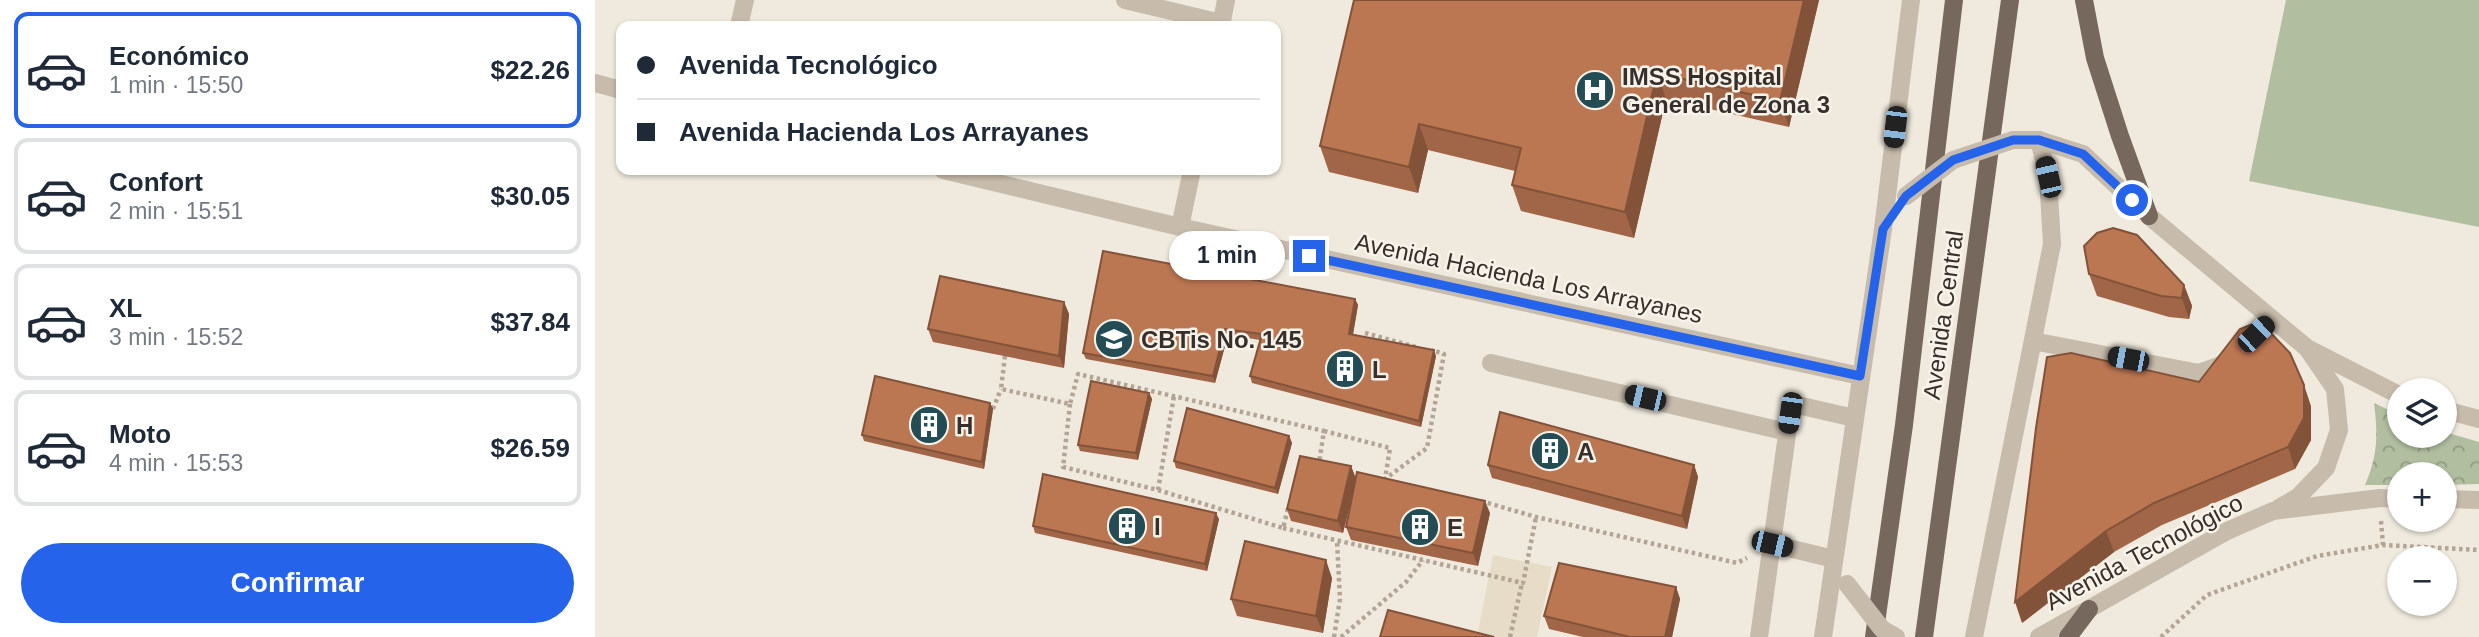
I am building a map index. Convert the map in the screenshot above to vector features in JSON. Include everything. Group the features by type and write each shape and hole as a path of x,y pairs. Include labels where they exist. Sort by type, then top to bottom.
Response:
{"main road":[{"name":"Avenida Central","path":"1874,637 1904,425 1954,0"},
{"name":"Avenida Central","path":"1924,637 2010,0"},
{"path":"2084,0 2095,58 2149,216"},
{"path":"2068,637 2089,609"}],"street":[{"path":"740,21 745,0"},
{"path":"1125,0 1206,21"},
{"path":"1222,21 1226,0"},
{"path":"1823,637 1883,229 1911,0"},
{"path":"595,83 616,89"},
{"path":"1883,229 1906,196 1953,160 2013,140 2039,140 2083,154 2267,323 2307,348 2387,390"},
{"path":"1974,637 2052,244 2048,177 2039,140"},
{"name":"Avenida Hacienda Los Arrayanes","path":"964,175 1180,227 1860,376"},
{"path":"1180,227 1191,175"},
{"path":"2033,341 2199,373 2224,364 2243,346"},
{"path":"2273,511 2298,498 2326,468 2340,430 2335,389 2307,348"},
{"path":"1491,363 1787,432"},
{"path":"1759,637 1790,413 1794,408 1802,406 1854,418"},
{"path":"2457,413 2479,419"},
{"name":"Avenida Tecnológico","path":"2039,637 2227,531 2273,511 2387,498"},
{"path":"2457,499 2479,500"},
{"path":"1772,544 1834,559 1847,584 1882,629 1896,637"}],"path":[{"path":"1365,333 1418,347"},
{"path":"1385,479 1427,448 1444,354 1431,350"},
{"path":"993,410 1000,389 1005,356"},
{"path":"1385,479 1390,448 1078,374 1070,404 1063,467 1158,491 1283,528 1523,583"},
{"path":"1000,389 1070,404"},
{"path":"1158,491 1174,397"},
{"path":"1310,461 1319,463 1324,431"},
{"path":"1372,476 1398,482"},
{"path":"1283,528 1291,494"},
{"path":"1479,501 1536,517 1737,563 1772,544"},
{"path":"1510,637 1536,517"},
{"path":"1334,637 1340,599 1337,541"},
{"path":"2161,637 2207,595 2316,556 2383,545 2479,550"},
{"path":"1341,637 1406,582 1423,560"}],"green space":[{"path":"2286,0 2479,0 2479,227 2249,181"},
{"path":"2374,403 2387,409 2387,448 2457,448 2457,436 2479,442 2479,484 2457,485 2457,462 2387,462 2387,485 2365,485 2376,445"}],"shaded area":[{"path":"1493,555 1552,567 1537,637 1477,637"}],"building":[{"path":"1354,0 1804,0 1780,101 1657,73 1625,212 1512,185 1521,148 1419,124 1409,167 1320,146"},
{"path":"2113,228 2137,235 2184,285 2182,298 2161,296 2089,274 2084,246 2097,233"},
{"path":"1103,251 1355,299 1349,334 1434,350 1419,421 1250,376 1262,334 1225,329 1213,376 1083,353"},
{"path":"940,276 1064,302 1059,356 928,329"},
{"path":"2255,323 2267,329 2290,353 2304,385 2304,418 2288,447 2154,503 2106,531 2015,602 2047,357 2071,353 2199,382 2240,329"},
{"name":"H","path":"875,376 990,403 982,462 862,435"},
{"path":"1091,381 1149,393 1136,453 1078,445"},
{"path":"1187,408 1289,436 1275,488 1174,461"},
{"name":"A","path":"1500,412 1694,465 1682,516 1488,465"},
{"path":"1300,456 1351,466 1338,521 1287,509"},
{"name":"E","path":"1357,472 1485,501 1473,553 1346,527"},
{"name":"I","path":"1043,474 1216,513 1205,564 1033,526"},
{"path":"1245,541 1326,560 1316,616 1231,599"},
{"path":"1559,563 1676,587 1665,637 1630,637 1544,616"},
{"path":"1388,610 1494,637 1380,637"}],"place":[{"name":"IMSS Hospital General de Zona 3","path":"1595,90"},
{"name":"CBTis No. 145","path":"1114,339"},
{"name":"L","path":"1345,369"},
{"name":"H","path":"929,425"},
{"name":"A","path":"1550,451"},
{"name":"I","path":"1127,526"},
{"name":"E","path":"1420,527"}],"route":[{"path":"1309,256 1860,376 1883,229 1906,196 1953,160 2013,140 2039,140 2083,154 2132,200"}]}
